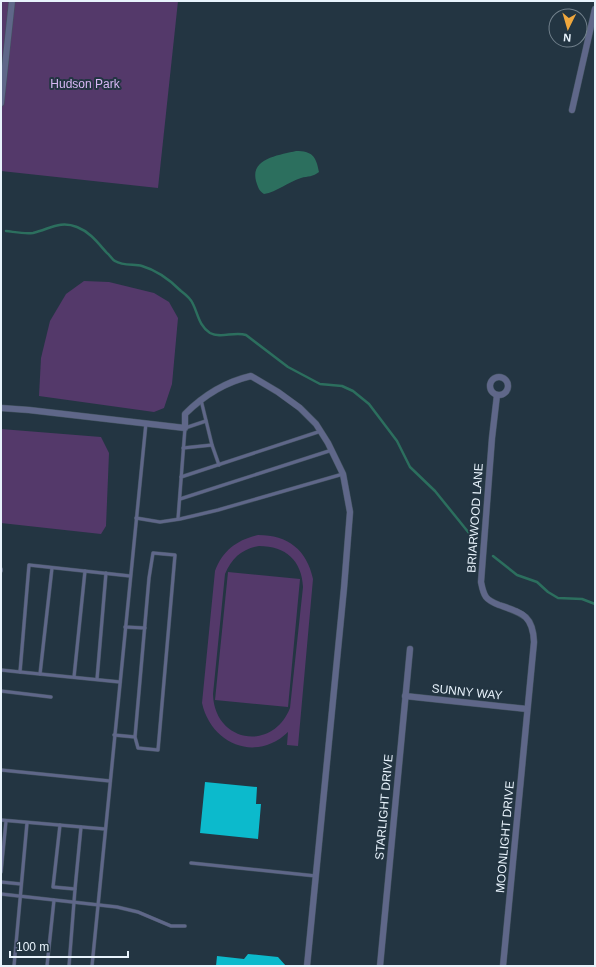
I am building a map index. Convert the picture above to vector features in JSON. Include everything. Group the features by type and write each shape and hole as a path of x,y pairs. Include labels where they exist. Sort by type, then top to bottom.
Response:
{"street":[{"path":"1,103 12,1"},
{"path":"572,110 595,9"},
{"path":"1,408 185,428 185,414 201,399 224,384 236,379 251,376 278,392 300,408 321,431 332,450 343,474 350,512 307,966"},
{"name":"BRIARWOOD LANE","path":"497,395 492,438 481,582 485,597 493,603 521,612 530,622 534,633 527,709"},
{"name":"STARLIGHT DRIVE","path":"380,966 410,649"},
{"name":"SUNNY WAY","path":"405,696 527,709"},
{"name":"MOONLIGHT DRIVE","path":"503,966 527,709"}],"lane":[{"path":"201,399 212,445 219,465"},
{"path":"178,519 185,428 206,421"},
{"path":"92,966 146,423"},
{"path":"181,477 321,431"},
{"path":"183,448 212,445"},
{"path":"180,499 332,450"},
{"path":"136,518 160,522 178,519 218,510 343,474"},
{"path":"153,553 175,555 158,750 138,748 135,737 153,553"},
{"path":"20,672 29,565 130,576"},
{"path":"40,674 52,568"},
{"path":"74,677 85,571"},
{"path":"97,679 106,573"},
{"path":"125,627 145,628"},
{"path":"1,670 120,682"},
{"path":"1,691 51,697"},
{"path":"114,735 135,737"},
{"path":"1,770 110,781"},
{"path":"1,820 105,829"},
{"path":"1,872 6,821"},
{"path":"14,966 27,823"},
{"path":"60,825 53,887 75,889"},
{"path":"68,966 81,827"},
{"path":"191,863 316,876"},
{"path":"1,882 21,884"},
{"path":"1,894 98,905 138,912 171,926 185,926"},
{"path":"47,966 54,900"}],"green space":[{"name":"Hudson Park","path":"1,1 178,1 158,188 1,171"},
{"path":"84,281 109,282 154,293 169,302 178,318 172,384 164,408 154,412 39,396 41,358 50,321 66,294"},
{"path":"1,429 101,437 109,453 106,526 101,534 1,523"},
{"path":"258,535 269,536 287,541 301,552 310,569 313,579 298,746 287,745 288,732 275,741 262,746 249,747 236,744 225,738 215,729 207,717 202,703 215,571 222,557 232,547 250,537","holes":["253,547 269,547 285,552 291,557 300,570 302,578 303,587 290,708 282,722 271,732 258,736 245,736 233,731 223,723 216,710 213,694 225,574 231,563 238,555"]},
{"path":"228,572 300,579 288,707 215,700"}],"shaded area":[{"path":"296,151 310,153 315,158 319,172 313,176 296,180 269,193 262,193 256,181 255,173 257,167 262,162 275,156"}],"building":[{"path":"205,782 257,787 256,804 261,804 258,839 200,833"},
{"path":"248,954 278,957 286,966 216,966 217,956 244,959"}],"waterway":[{"path":"6,231 33,233 65,224 82,229 94,238 118,263 139,265 158,273 173,283 191,300 203,327 210,333 214,335 246,335 288,367 320,384 342,386 353,391 369,404 397,441 410,467 435,491 473,538"},
{"path":"493,556 517,575 537,582 548,592 558,598 582,599 595,604"}]}
